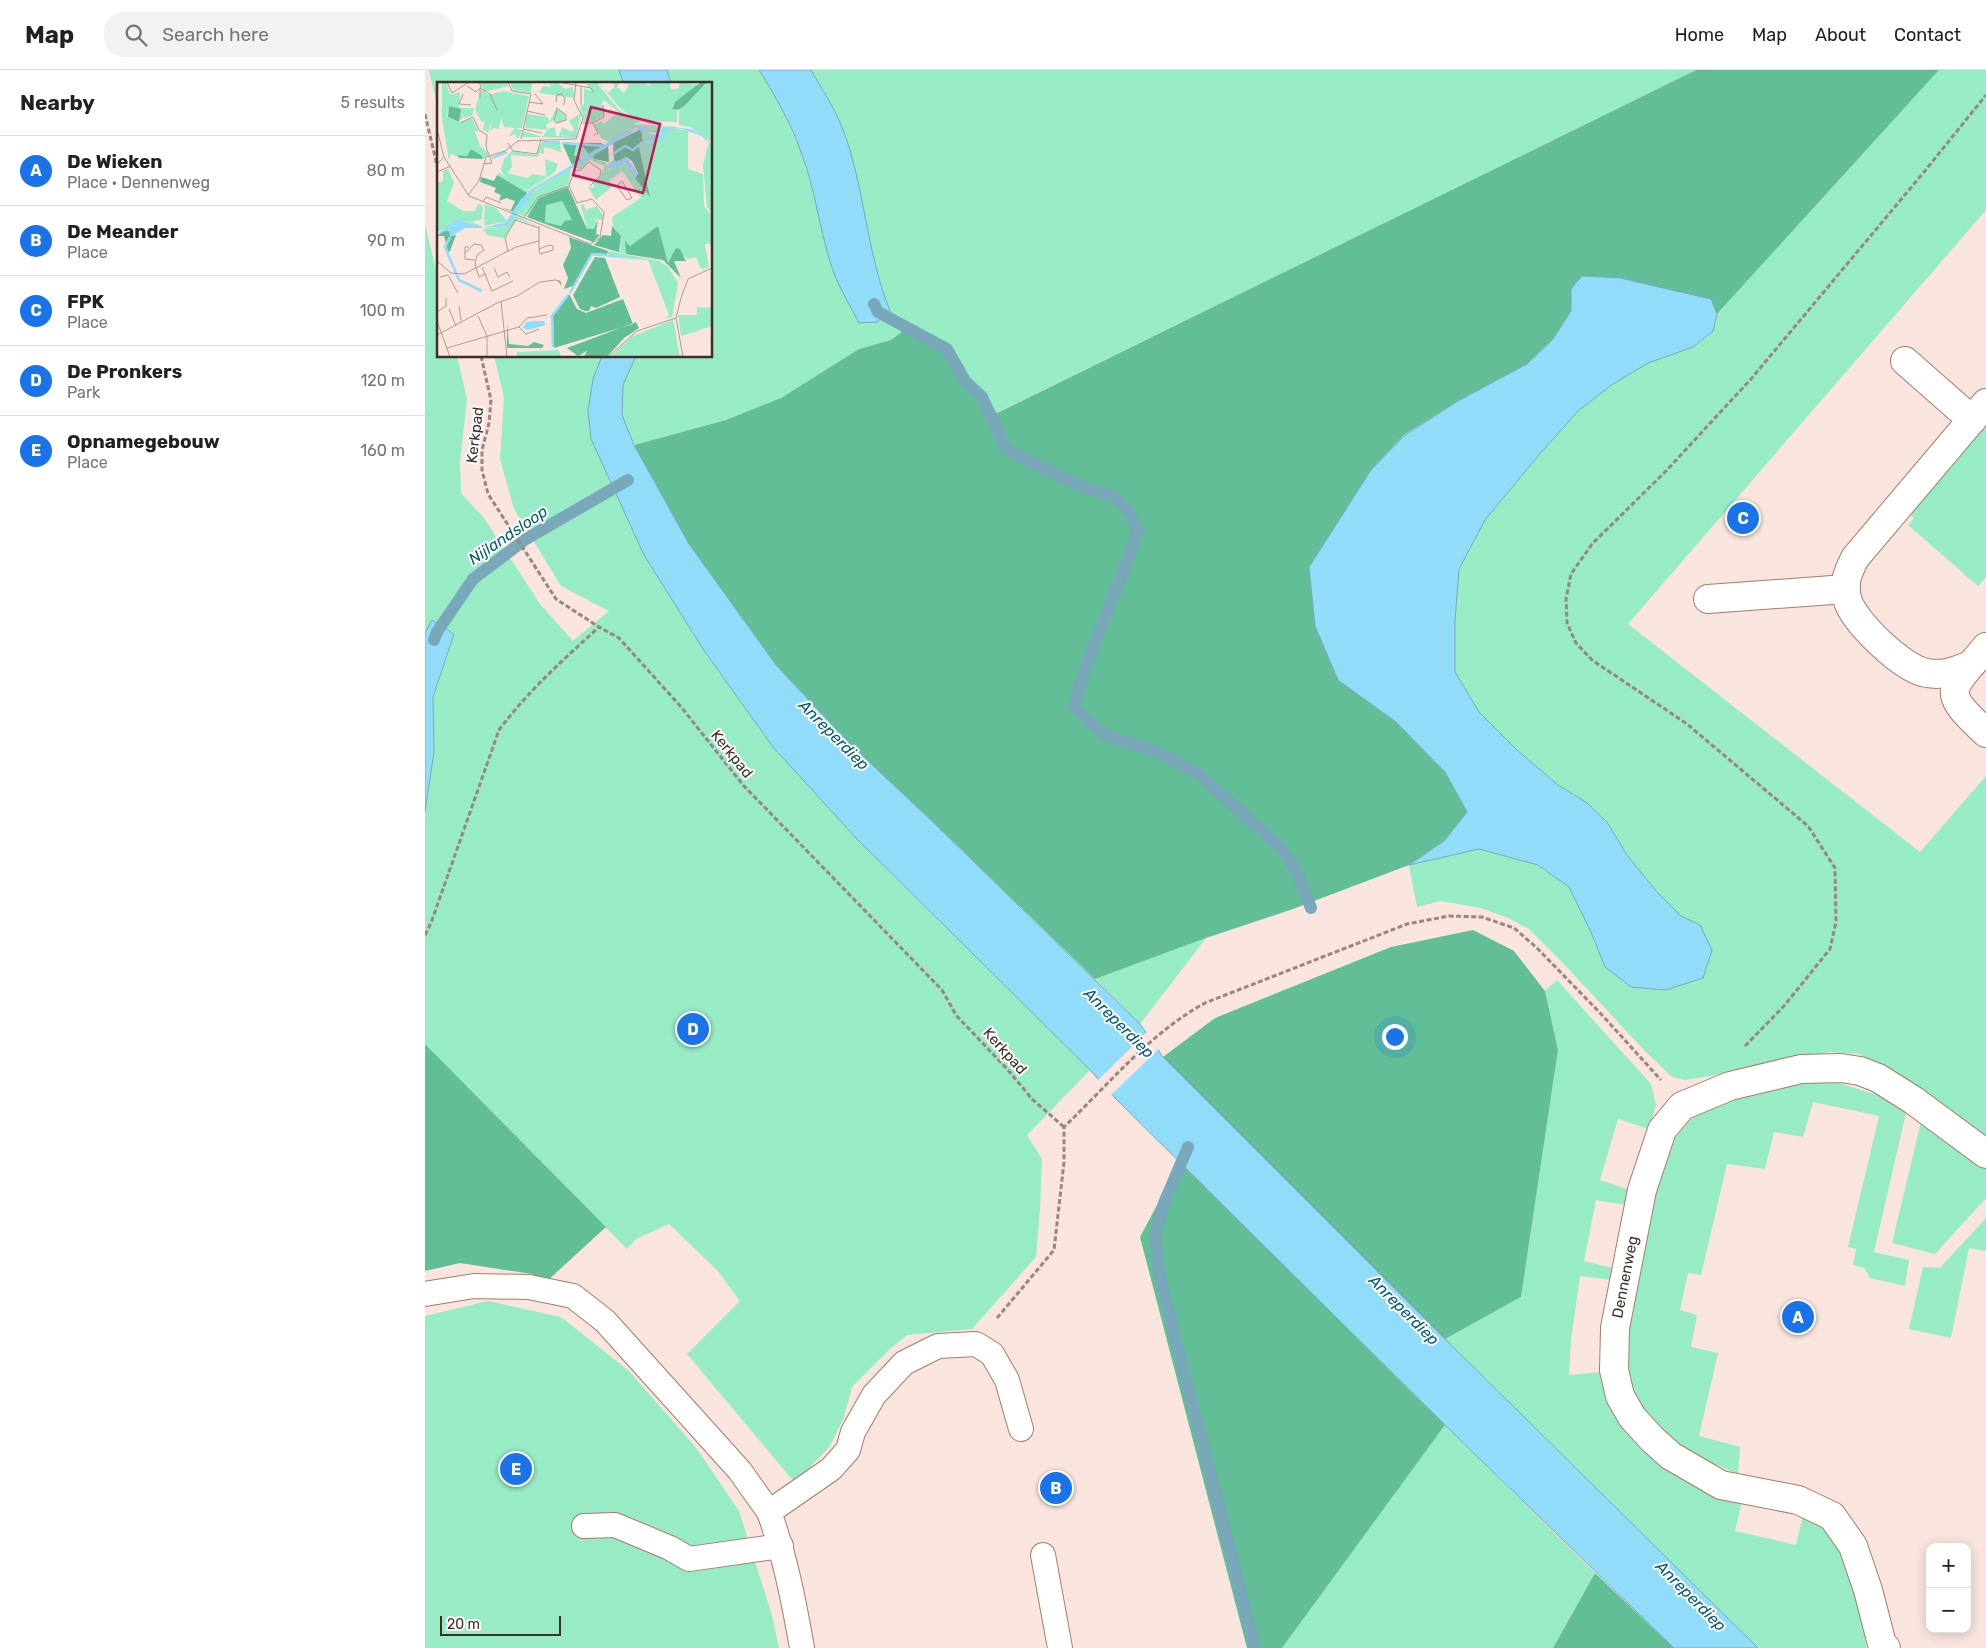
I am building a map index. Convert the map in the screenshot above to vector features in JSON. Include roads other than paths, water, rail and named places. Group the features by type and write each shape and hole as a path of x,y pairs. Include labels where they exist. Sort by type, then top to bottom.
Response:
{"street":[{"path":"1905,361 1979,411 1855,558 1847,572 1846,589 1850,606 1861,622 1882,644 1963,711 1986,734"},
{"path":"1709,599 1846,589"},
{"path":"1913,669 1936,674 1947,673 1979,656"},
{"path":"1963,711 1953,694 1955,684 1979,656"},
{"name":"Dennenweg","path":"1886,1648 1882,1644 1868,1590 1853,1546 1832,1516 1798,1500 1721,1485 1671,1456 1632,1417 1620,1396 1613,1370 1615,1328 1642,1190 1662,1130 1682,1106 1730,1086 1801,1069 1841,1068 1860,1071 1878,1078 1913,1100 1986,1154"}],"lane":[{"path":"425,1294 474,1286 529,1287 573,1296 605,1321 740,1471 769,1512 781,1546 795,1602 803,1648"},
{"path":"769,1512 831,1469 848,1450 853,1432 874,1395 904,1363 938,1346 976,1344 992,1354 1007,1380 1021,1430"},
{"path":"584,1526 615,1525 670,1548 689,1559 781,1546"},
{"path":"1043,1555 1060,1648"}],"water":[{"path":"619,70 667,70 670,82 623,82"},
{"path":"759,70 811,70 839,120 850,149 876,266 890,311 877,322 859,323 839,285 830,261 810,181 798,144 783,111"},
{"path":"1582,276 1620,278 1711,299 1717,314 1713,331 1693,347 1648,363 1613,384 1578,411 1485,520 1459,569 1455,621 1455,672 1479,712 1517,750 1558,785 1587,803 1607,822 1627,855 1656,891 1681,916 1700,925 1712,950 1703,978 1666,990 1631,987 1605,967 1591,932 1569,887 1538,865 1479,849 1409,865 1444,841 1467,812 1445,772 1396,722 1338,680 1315,626 1309,567 1371,470 1404,436 1458,401 1527,364 1553,339 1571,311 1571,289"},
{"name":"Anreperdiep","path":"601,358 635,358 623,385 622,415 634,445 689,544 776,665 849,743 1140,1024 1163,1057 1758,1648 1674,1648 1445,1425 856,838 773,747 703,649 644,555 591,439 588,411 593,379"},
{"path":"432,620 454,634 433,697 434,752 425,811 425,633"}],"waterway":[{"path":"874,304 878,312 947,349 965,381 982,397 1006,449 1080,486 1113,496 1126,508 1138,530 1088,661 1074,706 1087,720 1107,736 1154,751 1195,771 1280,847 1297,872 1311,908"},
{"name":"Nijlandsloop","path":"434,640 437,632 473,579 526,539 628,480"},
{"path":"1188,1147 1164,1203 1155,1234 1159,1273 1255,1648"}],"place":[{"name":"FPK","path":"1743,518"},
{"name":"De Pronkers","path":"693,1029"},
{"name":"De Wieken","path":"1798,1317"},
{"name":"Opnamegebouw","path":"516,1469"},
{"name":"De Meander","path":"1056,1488"}]}
